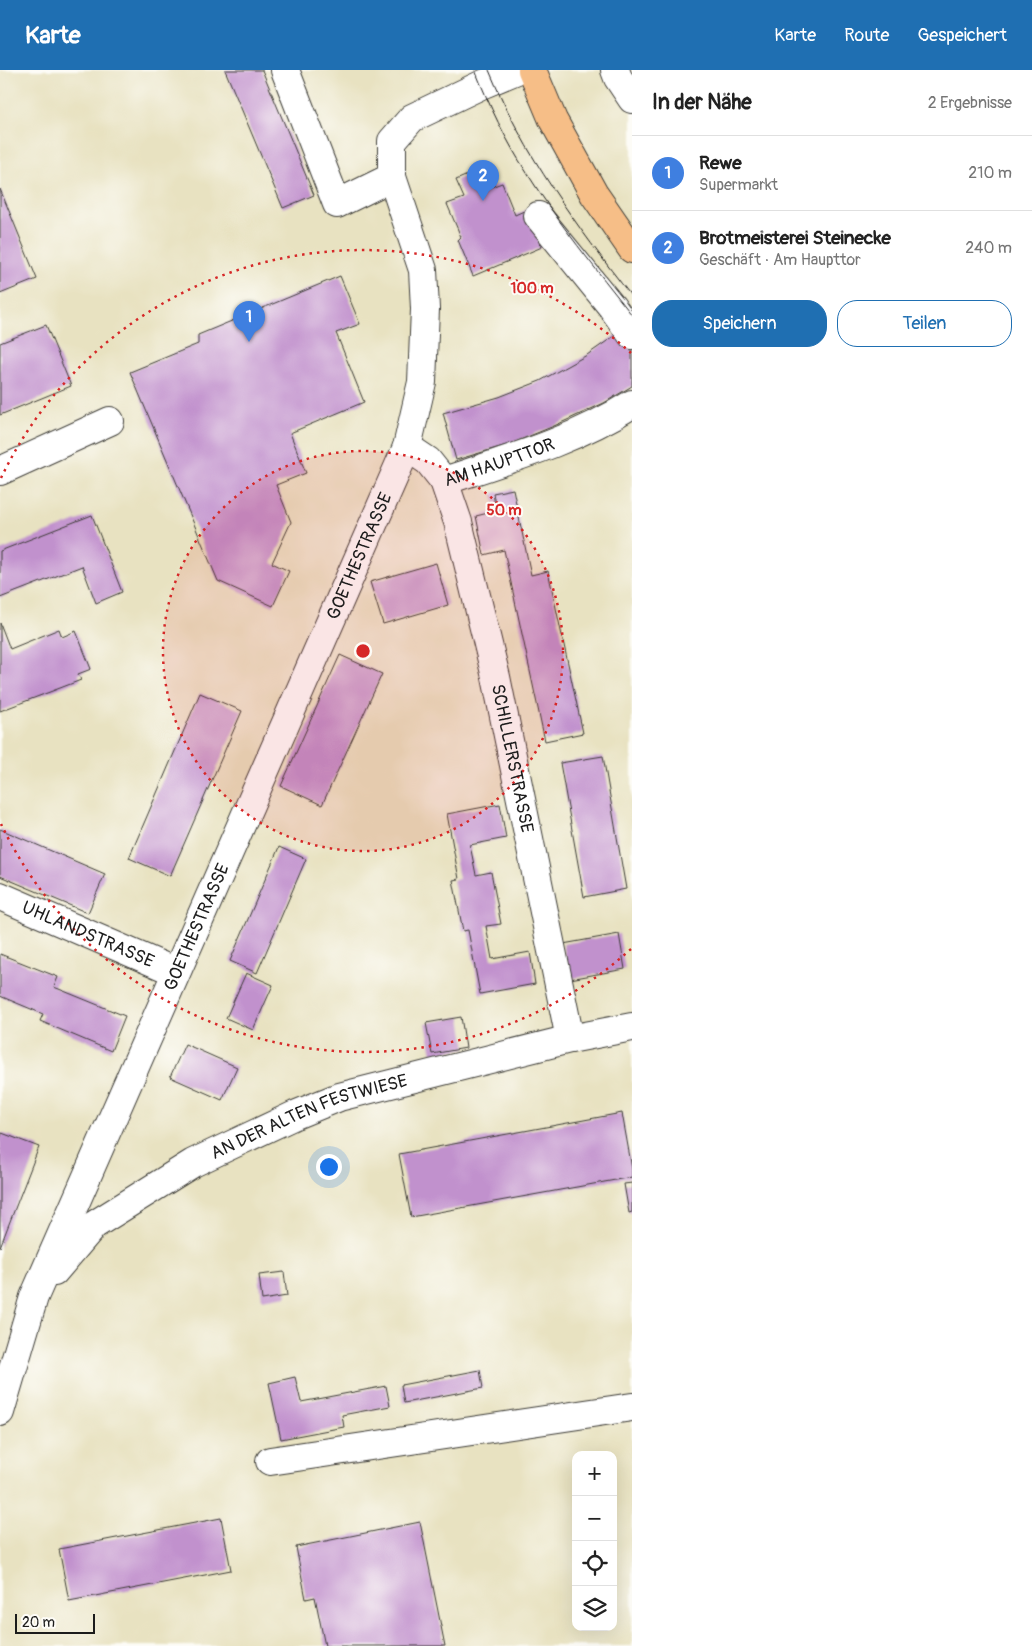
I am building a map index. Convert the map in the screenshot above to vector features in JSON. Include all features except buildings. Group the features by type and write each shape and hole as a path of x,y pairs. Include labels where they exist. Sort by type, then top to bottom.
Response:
{"main road":[{"path":"532,70 553,120 589,186 632,249"}],"street":[{"path":"286,70 337,204 392,177"},
{"path":"407,447 422,382 425,309 422,270 392,177 392,141 412,118 517,70"},
{"path":"615,70 632,99"},
{"path":"538,216 612,307 632,335"},
{"name":"AM HAUPTTOR","path":"407,447 428,462 444,481 534,450 614,416 632,404"},
{"path":"0,471 110,421"},
{"name":"GOETHESTRASSE","path":"0,1412 34,1297 407,447"},
{"name":"SCHILLERSTRASSE","path":"444,481 458,522 496,677 570,1039"},
{"name":"UHLANDSTRASSE","path":"0,896 176,972"},
{"name":"AN DER ALTEN FESTWIESE","path":"34,1297 94,1225 193,1163 295,1115 339,1097 570,1039 632,1027"},
{"path":"270,1461 632,1407"}],"tram line":[{"path":"475,70 498,123 539,192 564,228 632,315"},
{"path":"489,70 518,131 535,160 571,216 632,297"}],"place":[{"name":"Brotmeisterei Steinecke","path":"483,201"},
{"name":"Rewe","path":"249,342"}]}
